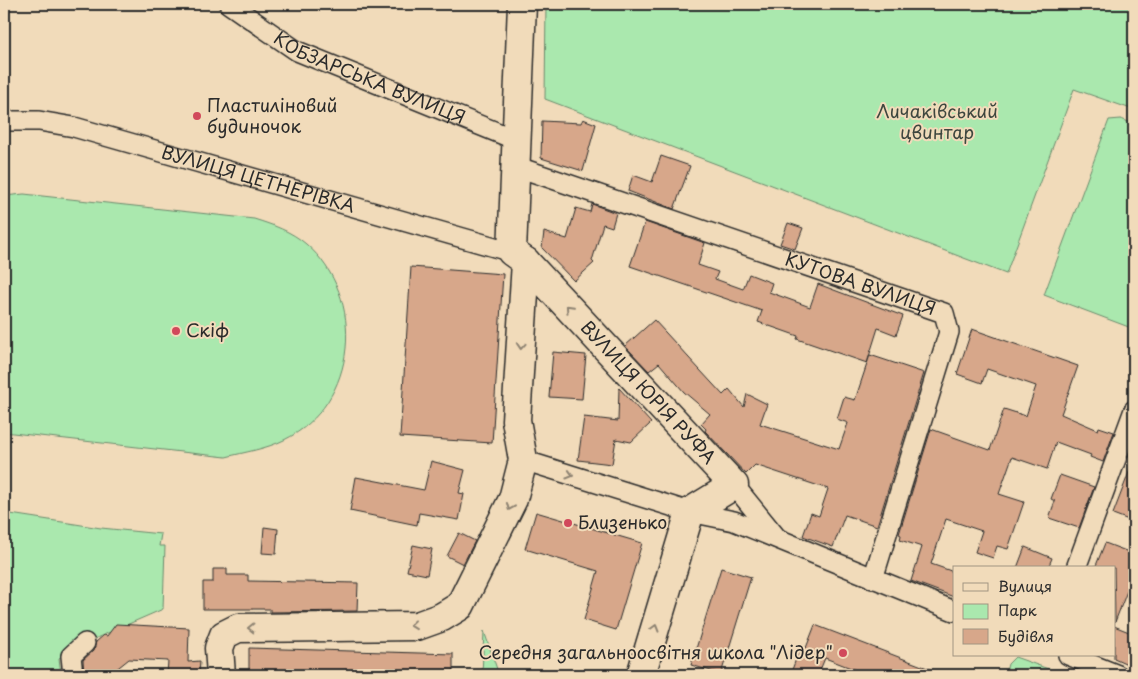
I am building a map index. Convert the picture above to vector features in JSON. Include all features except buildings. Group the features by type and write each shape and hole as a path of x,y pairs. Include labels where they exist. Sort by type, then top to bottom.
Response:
{"street":[{"name":"КОБЗАРСЬКА ВУЛИЦЯ","path":"229,4 297,51 515,153"},
{"path":"221,675 220,648 224,635 238,628 417,626 442,617 460,606 503,524 513,500 524,460 516,420 519,257 515,153 522,4"},
{"name":"ВУЛИЦЯ ЦЕТНЕРІВКА","path":"4,121 39,121 74,127 519,257"},
{"name":"КУТОВА ВУЛИЦЯ","path":"515,153 944,313 949,332 873,579"},
{"name":"ВУЛИЦЯ ЮРІЯ РУФА","path":"519,257 734,485"},
{"path":"1077,566 1134,410"},
{"path":"524,460 690,512 734,521 953,611"},
{"path":"642,675 690,512 734,485 778,539"},
{"path":"73,675 71,656 85,643"},
{"path":"1070,656 1118,675"}],"green space":[{"name":"Личаківський цвинтар","path":"546,4 1134,4 1134,110 1074,89 1006,274 545,99"},
{"path":"1121,119 1134,124 1134,329 1044,295 1109,120"},
{"name":"Скіф","path":"24,194 254,219 282,229 300,239 326,266 339,292 346,319 346,348 340,376 328,402 309,423 284,440 263,448 226,457 4,432 4,196"},
{"path":"4,513 101,528 161,534 159,546 165,546 163,609 85,643 59,658 61,675 4,675"},
{"path":"484,631 499,675 482,675"},
{"path":"1015,657 1065,675 1005,675 1008,664"}],"place":[{"name":"Пластиліновий будиночок","path":"197,116"},
{"name":"Скіф","path":"176,331"},
{"name":"Близенько","path":"568,523"},
{"name":"Середня загальноосвітня школа \"Лідер\"","path":"843,653"}]}
